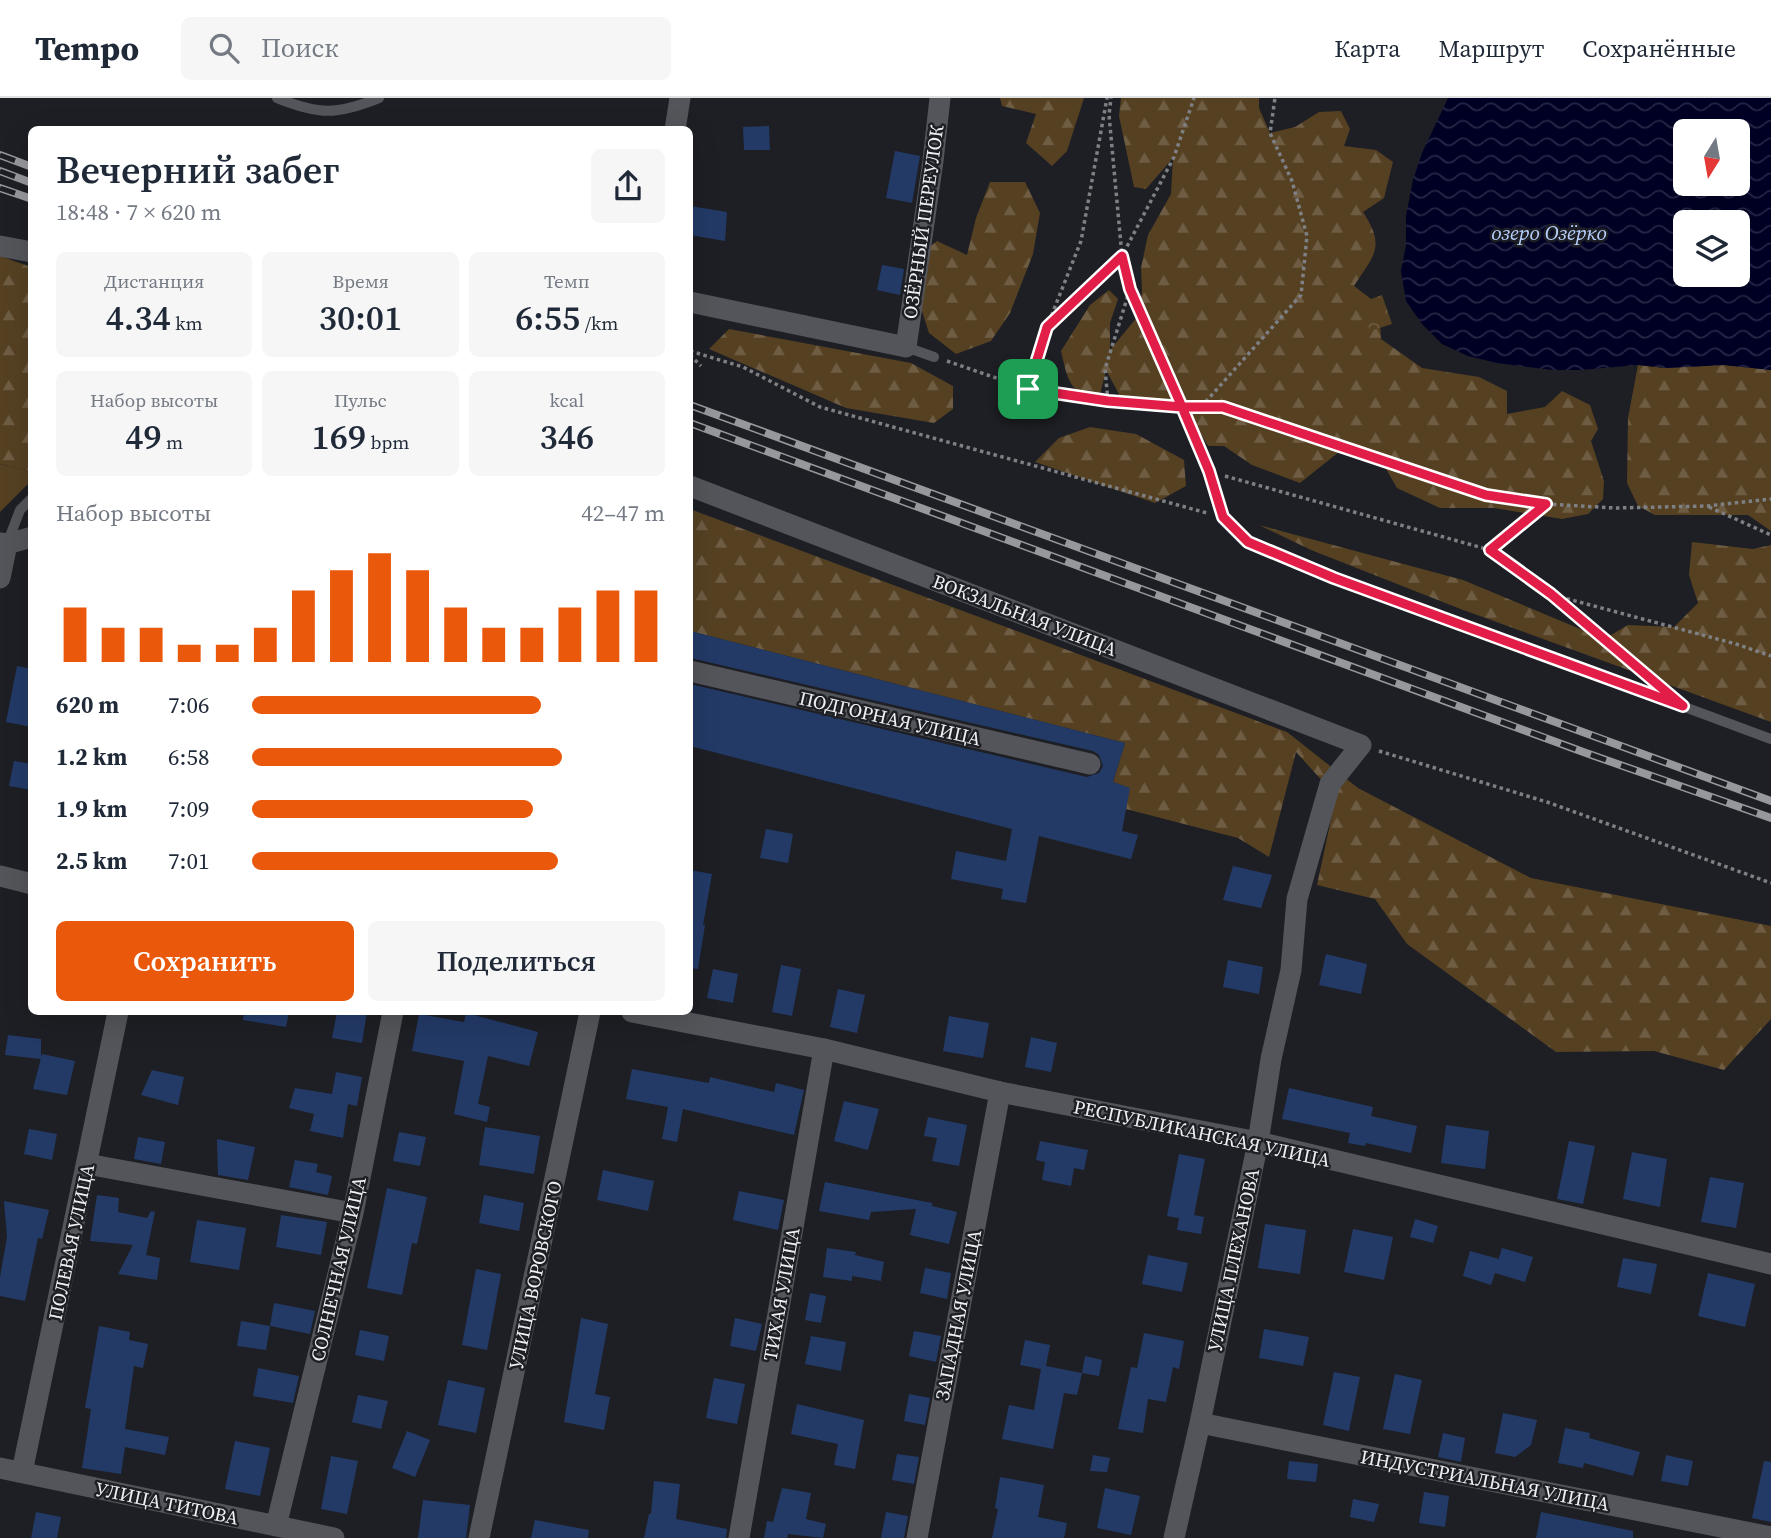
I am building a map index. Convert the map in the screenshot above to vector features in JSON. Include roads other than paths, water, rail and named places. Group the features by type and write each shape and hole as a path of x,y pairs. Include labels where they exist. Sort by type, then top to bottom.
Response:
{"street":[{"path":"676,126 680,98"},
{"name":"ОЗЁРНЫЙ ПЕРЕУЛОК","path":"906,347 940,98"},
{"path":"0,246 28,251"},
{"path":"693,303 906,347"},
{"name":"ВОКЗАЛЬНАЯ УЛИЦА","path":"693,487 1361,745"},
{"path":"0,578 4,543 28,538"},
{"name":"ПОДГОРНАЯ УЛИЦА","path":"693,672 1090,764"},
{"name":"УЛИЦА ПЛЕХАНОВА","path":"1174,1538 1258,1142 1271,1059 1291,970 1297,899 1330,784 1361,745"},
{"path":"0,876 28,883"},
{"name":"ПОЛЕВАЯ УЛИЦА","path":"22,1472 117,1015"},
{"name":"СОЛНЕЧНАЯ УЛИЦА","path":"276,1526 353,1213 392,1015"},
{"name":"УЛИЦА ВОРОВСКОГО","path":"479,1538 589,1015"},
{"name":"РЕСПУБЛИКАНСКАЯ УЛИЦА","path":"648,1015 824,1049 1000,1093 1258,1142 1771,1264"},
{"name":"ТИХАЯ УЛИЦА","path":"739,1538 824,1049"},
{"name":"ЗАПАДНАЯ УЛИЦА","path":"917,1538 1000,1093"},
{"path":"88,1164 353,1213"},
{"name":"ИНДУСТРИАЛЬНАЯ УЛИЦА","path":"1200,1423 1771,1537"},
{"name":"УЛИЦА ТИТОВА","path":"0,1468 334,1538"}],"lane":[{"path":"277,98 303,109 329,113 379,98"},
{"path":"906,347 934,356"},
{"path":"1182,407 1209,471 1223,517 1248,542 1334,578 1771,739"},
{"path":"4,543 20,510 28,502"}],"water":[{"name":"озеро Озёрко","path":"1448,98 1771,98 1771,370 1724,365 1666,368 1638,365 1553,370 1497,363 1468,356 1442,344 1422,324 1406,301 1401,271 1406,245 1406,216 1422,153"}],"railway":[{"path":"0,155 28,166"},
{"path":"0,171 28,182"},
{"path":"0,188 28,198"},
{"path":"693,406 1771,801"},
{"path":"693,424 1586,753 1771,818"}]}
